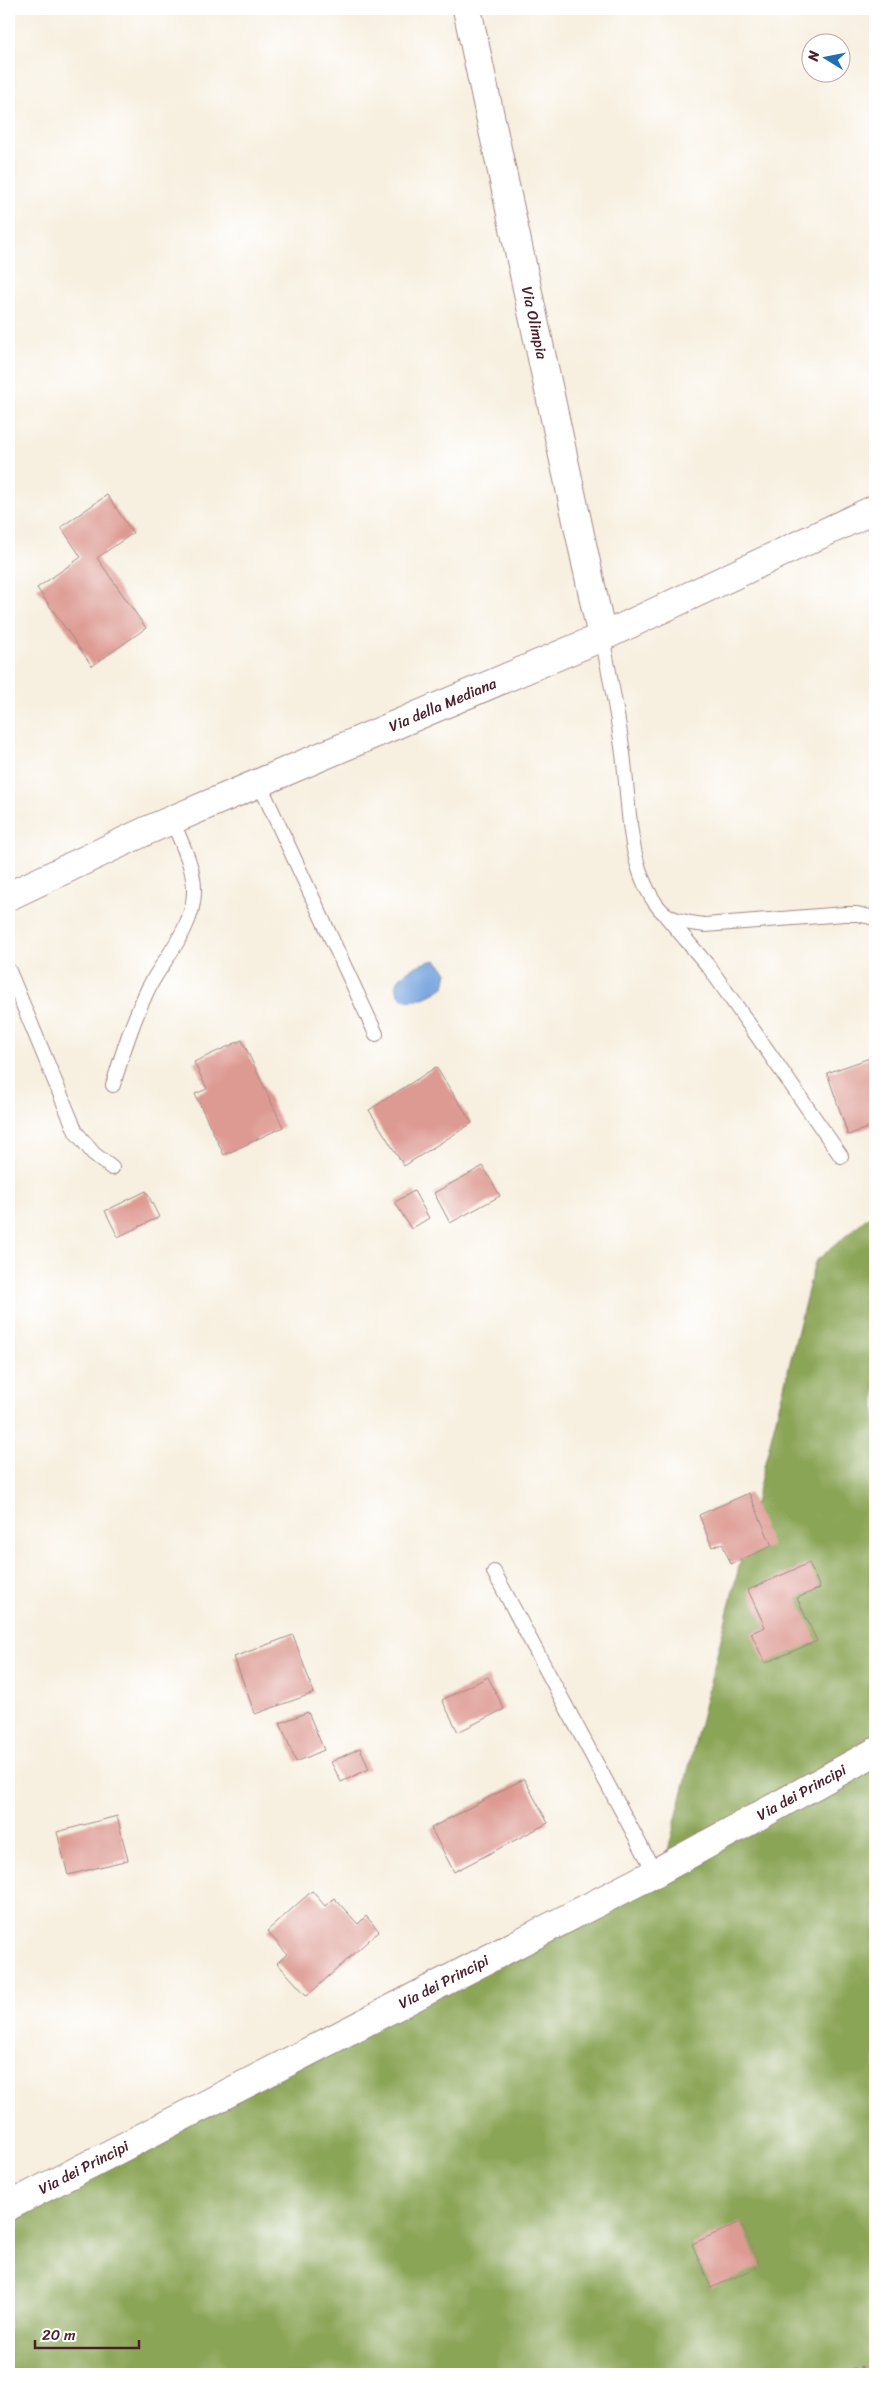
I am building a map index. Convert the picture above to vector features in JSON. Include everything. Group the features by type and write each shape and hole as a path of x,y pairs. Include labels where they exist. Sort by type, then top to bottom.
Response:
{"street":[{"name":"Via Olimpia","path":"466,9 602,638"},
{"name":"Via della Mediana","path":"9,896 172,820 602,638 875,509"},
{"name":"Via dei Principi","path":"9,2206 655,1873 875,1752"}],"lane":[{"path":"602,638 619,723 635,850 645,884 661,910 709,967 841,1156"},
{"path":"259,783 376,1034"},
{"path":"113,1085 136,1016 149,987 182,931 192,908 194,892 192,876 172,820"},
{"path":"661,910 688,923 705,925 844,914 856,914 875,918"},
{"path":"9,971 76,1132 93,1154 112,1168"},
{"path":"494,1572 655,1873"}],"path":[{"path":"836,2374 875,2364"}],"green space":[{"path":"875,1211 875,2374 9,2374 9,2206 664,1867 815,1262"}],"water":[{"path":"436,960 447,972 444,987 431,995 417,1000 410,1001 399,995 396,987 406,972 418,965"}],"building":[{"path":"107,495 133,533 97,558 146,628 92,666 37,588 81,557 61,527"},
{"path":"242,1040 283,1127 224,1155 195,1094 207,1089 194,1062"},
{"path":"870,1058 875,1073 875,1125 848,1135 827,1073"},
{"path":"436,1067 472,1123 404,1166 369,1110"},
{"path":"483,1166 500,1196 450,1223 434,1193"},
{"path":"146,1191 159,1217 118,1237 105,1211"},
{"path":"414,1191 429,1218 411,1229 395,1202"},
{"path":"749,1493 772,1546 731,1564 722,1543 712,1547 699,1515"},
{"path":"809,1563 820,1588 797,1598 817,1641 765,1663 751,1633 765,1627 748,1590"},
{"path":"293,1635 314,1693 255,1714 234,1657"},
{"path":"488,1677 504,1709 458,1732 442,1700"},
{"path":"308,1712 324,1750 296,1762 280,1723"},
{"path":"360,1748 369,1769 341,1782 331,1762"},
{"path":"524,1779 548,1823 454,1872 431,1828"},
{"path":"117,1816 128,1860 68,1875 57,1832"},
{"path":"312,1891 325,1906 334,1898 358,1924 366,1916 379,1931 307,1996 277,1963 287,1954 267,1931"},
{"path":"741,2222 760,2266 711,2288 692,2244"}]}
